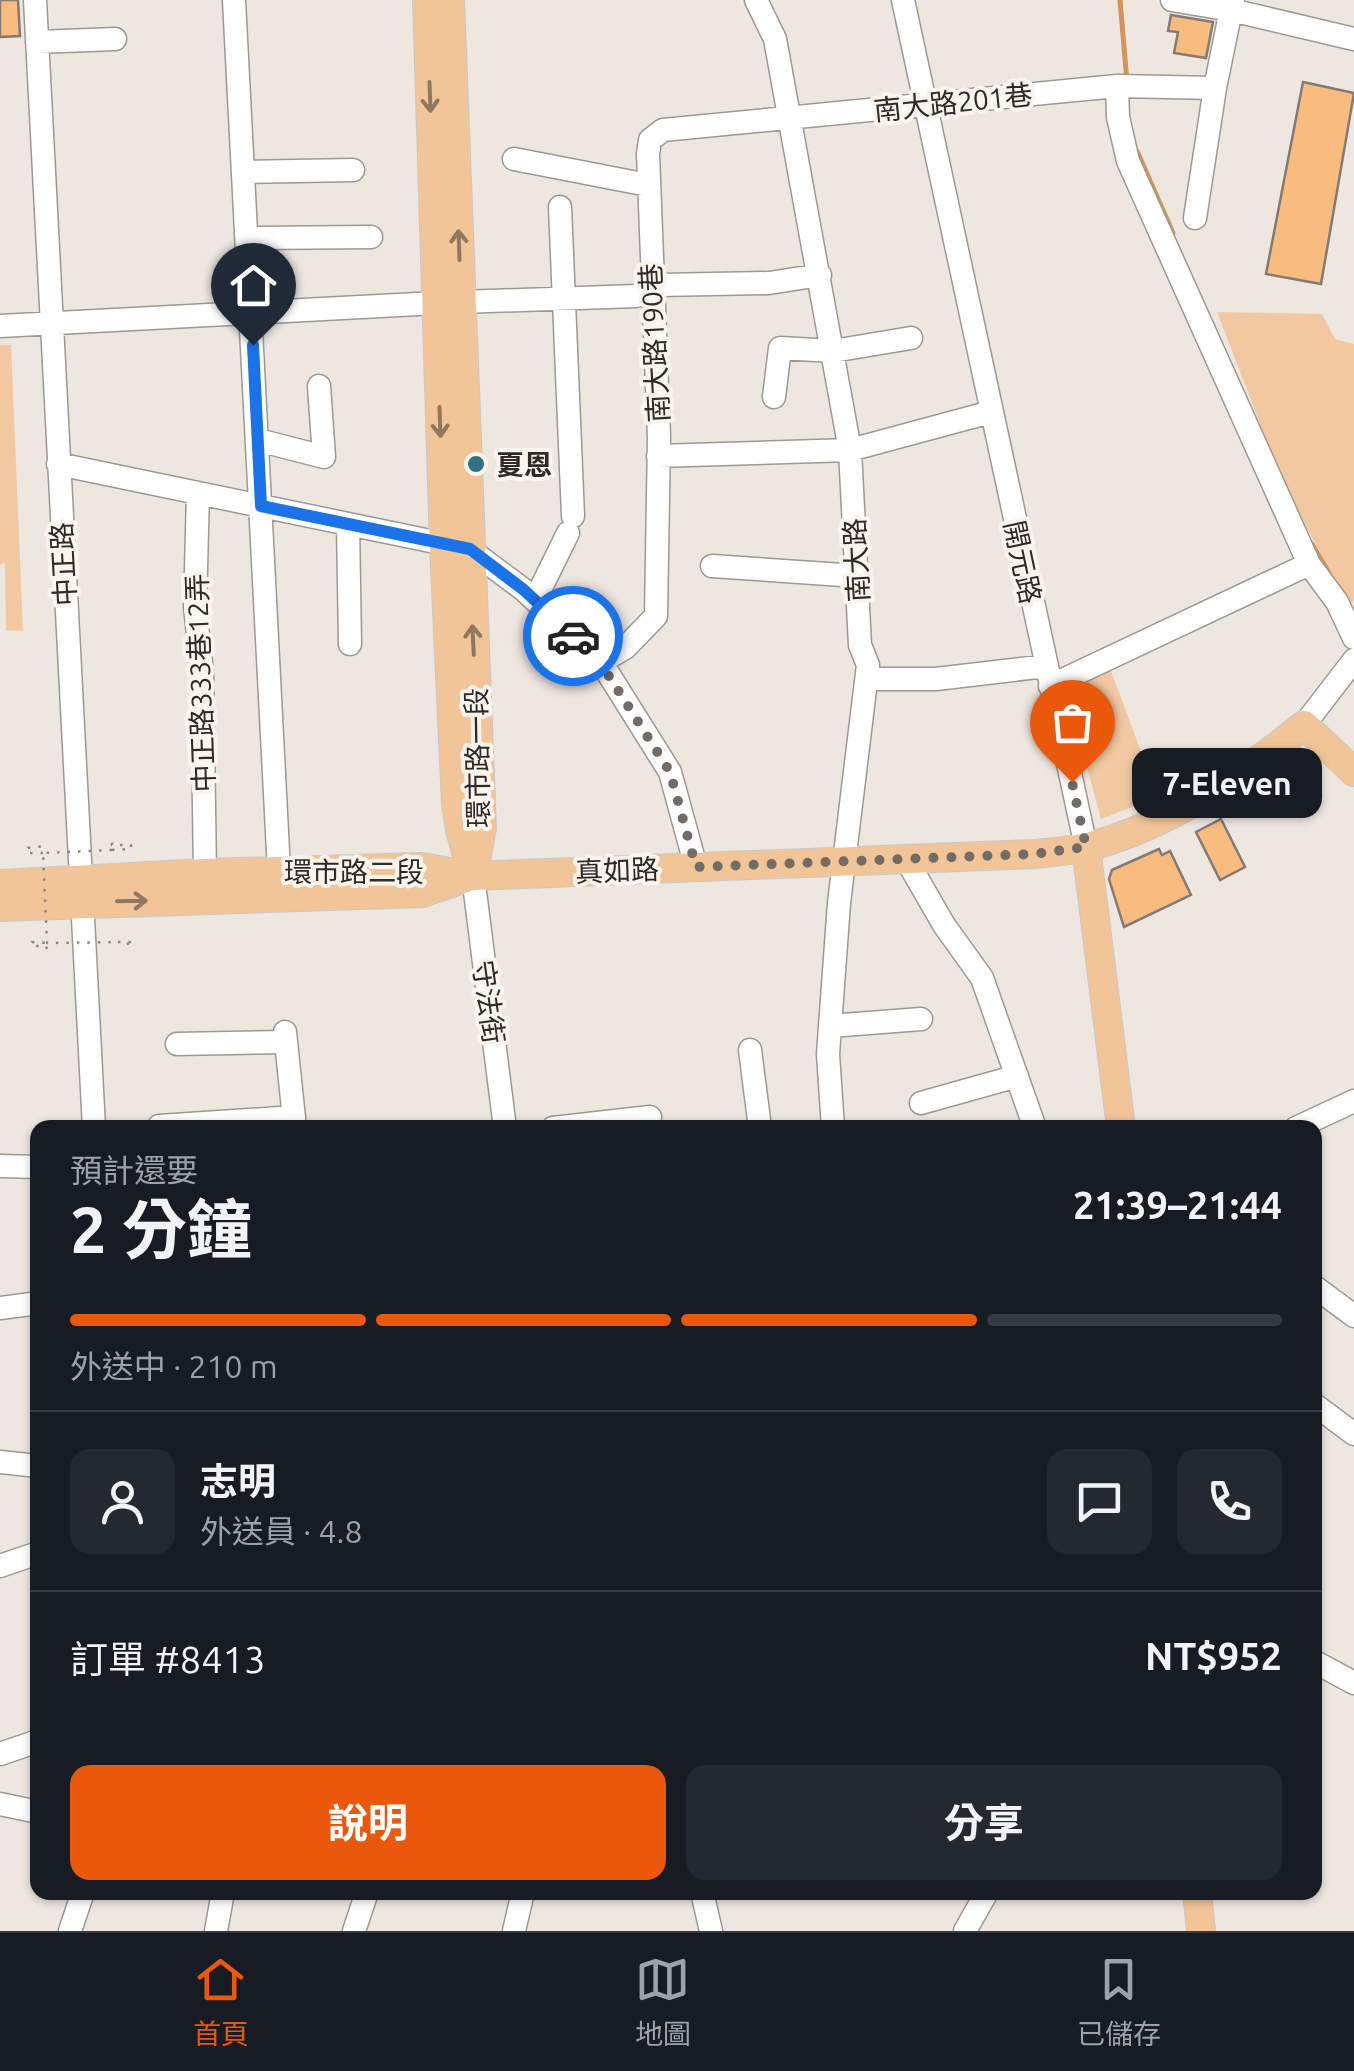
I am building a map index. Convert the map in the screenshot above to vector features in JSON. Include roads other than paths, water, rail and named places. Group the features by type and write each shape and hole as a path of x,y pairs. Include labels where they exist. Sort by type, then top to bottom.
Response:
{"main road":[{"name":"環市路一段","path":"427,0 449,303"},
{"name":"環市路一段","path":"450,0 449,303 457,547 482,828 472,876"},
{"name":"真如路","path":"472,876 1034,854 1086,847 1126,834 1206,796 1304,725"},
{"path":"1304,725 1354,772"},
{"name":"開元路","path":"1086,847 1120,1120"},
{"name":"環市路二段","path":"0,906 205,873 421,868 472,876"},
{"name":"環市路二段","path":"0,884 80,892 422,893 472,876"},
{"path":"1198,1900 1202,1931"}],"street":[{"name":"中正路","path":"35,0 94,1120"},
{"path":"234,0 279,871"},
{"name":"南大路","path":"756,0 774,39 850,450 860,645 868,664 830,1026 833,1120"},
{"name":"開元路","path":"902,0 1086,847"},
{"path":"1172,0 1232,5 1354,39"},
{"path":"1195,218 1232,5"},
{"path":"37,42 115,39"},
{"path":"1118,86 1118,116 1128,161 1310,564 1337,602 1354,638"},
{"name":"南大路201巷","path":"789,117 1118,86 1216,88"},
{"name":"南大路190巷","path":"600,662 625,648 656,616 658,456 648,185 650,140 662,130 789,117"},
{"path":"514,160 648,185"},
{"path":"244,172 353,170"},
{"path":"534,600 570,525 560,208"},
{"path":"247,238 371,237"},
{"path":"0,326 636,296 660,285 769,283 820,275"},
{"path":"774,398 780,348 833,351 911,338"},
{"path":"258,440 324,457 320,386"},
{"path":"658,456 850,450 991,412"},
{"path":"58,464 457,547 534,600 600,662 670,772 696,867"},
{"name":"中正路333巷12弄","path":"198,493 195,607 202,672 205,873"},
{"path":"348,524 350,644"},
{"path":"868,679 1048,676 1310,564"},
{"path":"712,566 856,576"},
{"name":"真如路","path":"1304,725 1354,660"},
{"path":"906,859 944,925 982,978 1032,1120"},
{"name":"守法街","path":"472,876 505,1120"},
{"path":"830,1026 921,1019"},
{"path":"177,1044 285,1037 294,1120"},
{"path":"750,1050 759,1120"},
{"path":"921,1102 1017,1076"},
{"path":"1313,1120 1354,1101"},
{"path":"624,1120 650,1117"},
{"path":"0,1166 30,1166"},
{"path":"1322,1292 1354,1316"},
{"path":"0,1308 30,1304"},
{"path":"1322,1410 1354,1434"},
{"path":"0,1462 30,1465"},
{"path":"0,1566 30,1556"},
{"path":"1322,1666 1354,1683"},
{"path":"0,1754 30,1744"},
{"path":"0,1804 30,1810"},
{"path":"70,1931 80,1900"},
{"path":"216,1931 222,1900"},
{"path":"354,1931 364,1900"},
{"path":"514,1931 521,1900"},
{"path":"704,1900 711,1931"},
{"path":"965,1931 982,1900"}],"waterway":[{"path":"1120,0 1127,82"},
{"path":"1137,151 1173,233"},
{"path":"1312,544 1329,573"}],"place":[{"name":"夏恩","path":"476,464"},
{"name":"7-Eleven","path":"1072,782"}]}
